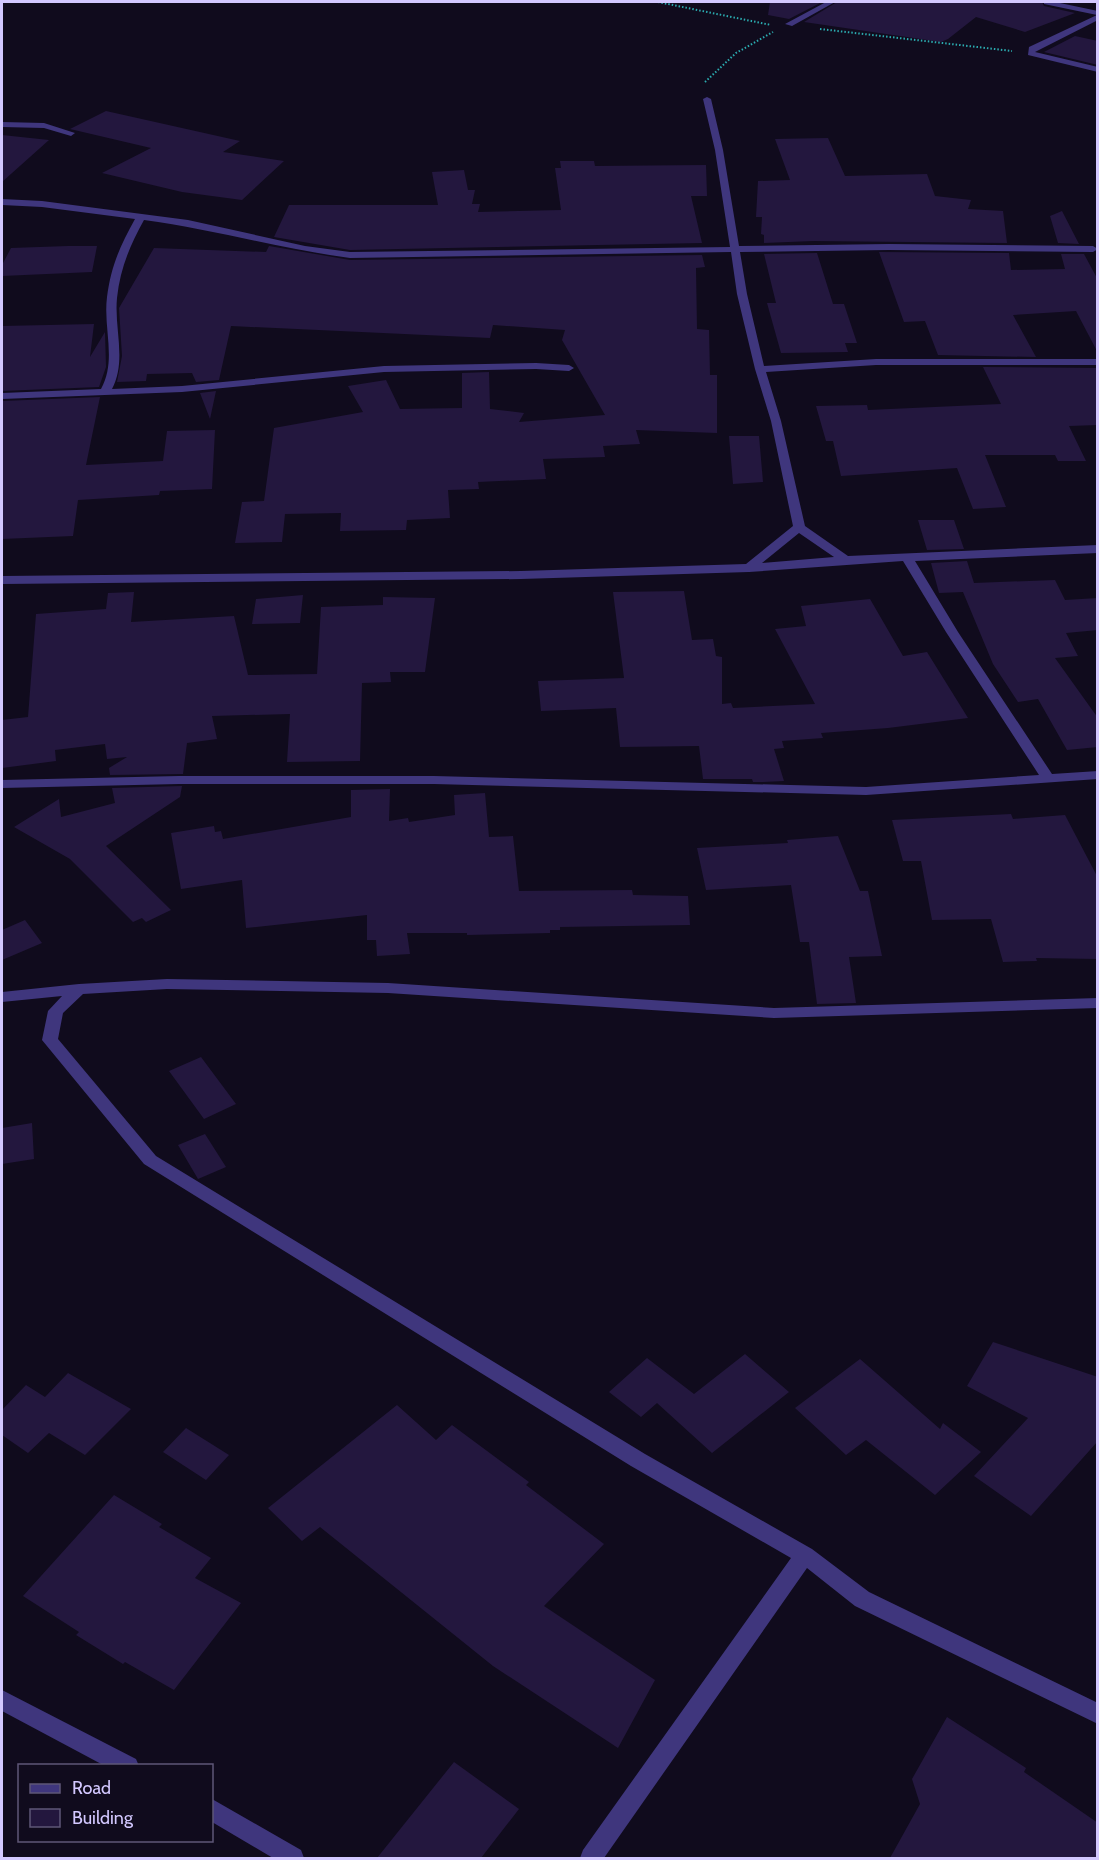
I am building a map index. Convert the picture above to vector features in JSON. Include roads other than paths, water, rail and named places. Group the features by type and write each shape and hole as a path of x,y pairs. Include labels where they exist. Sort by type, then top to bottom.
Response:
{"street":[{"path":"789,24 831,2"},
{"path":"1047,2 1098,15"},
{"path":"1098,15 1032,49 1031,53 1098,70"},
{"path":"707,99 719,150 734,250 760,369 776,422 799,527 845,560"},
{"path":"2,124 44,126 71,133"},
{"path":"2,202 42,204 188,223 305,249 350,255 889,246 1093,249"},
{"path":"105,392 113,377 115,367 112,299 122,251 140,218"},
{"path":"760,369 876,362 1098,362"},
{"path":"2,396 182,389 384,369 536,366 569,368"},
{"path":"749,568 799,527"},
{"path":"2,580 521,575 749,568 845,560 1098,549"},
{"path":"908,559 952,632 1048,778"},
{"path":"2,784 178,780 434,780 866,791 1098,775"},
{"path":"2,997 79,989 167,984 388,988 774,1012 1098,1003"},
{"path":"79,989 56,1011 50,1040 150,1160 638,1460 806,1555 862,1599 1098,1714"},
{"path":"591,1858 806,1555"},
{"path":"2,1700 124,1764"},
{"path":"213,1811 293,1858"}]}
